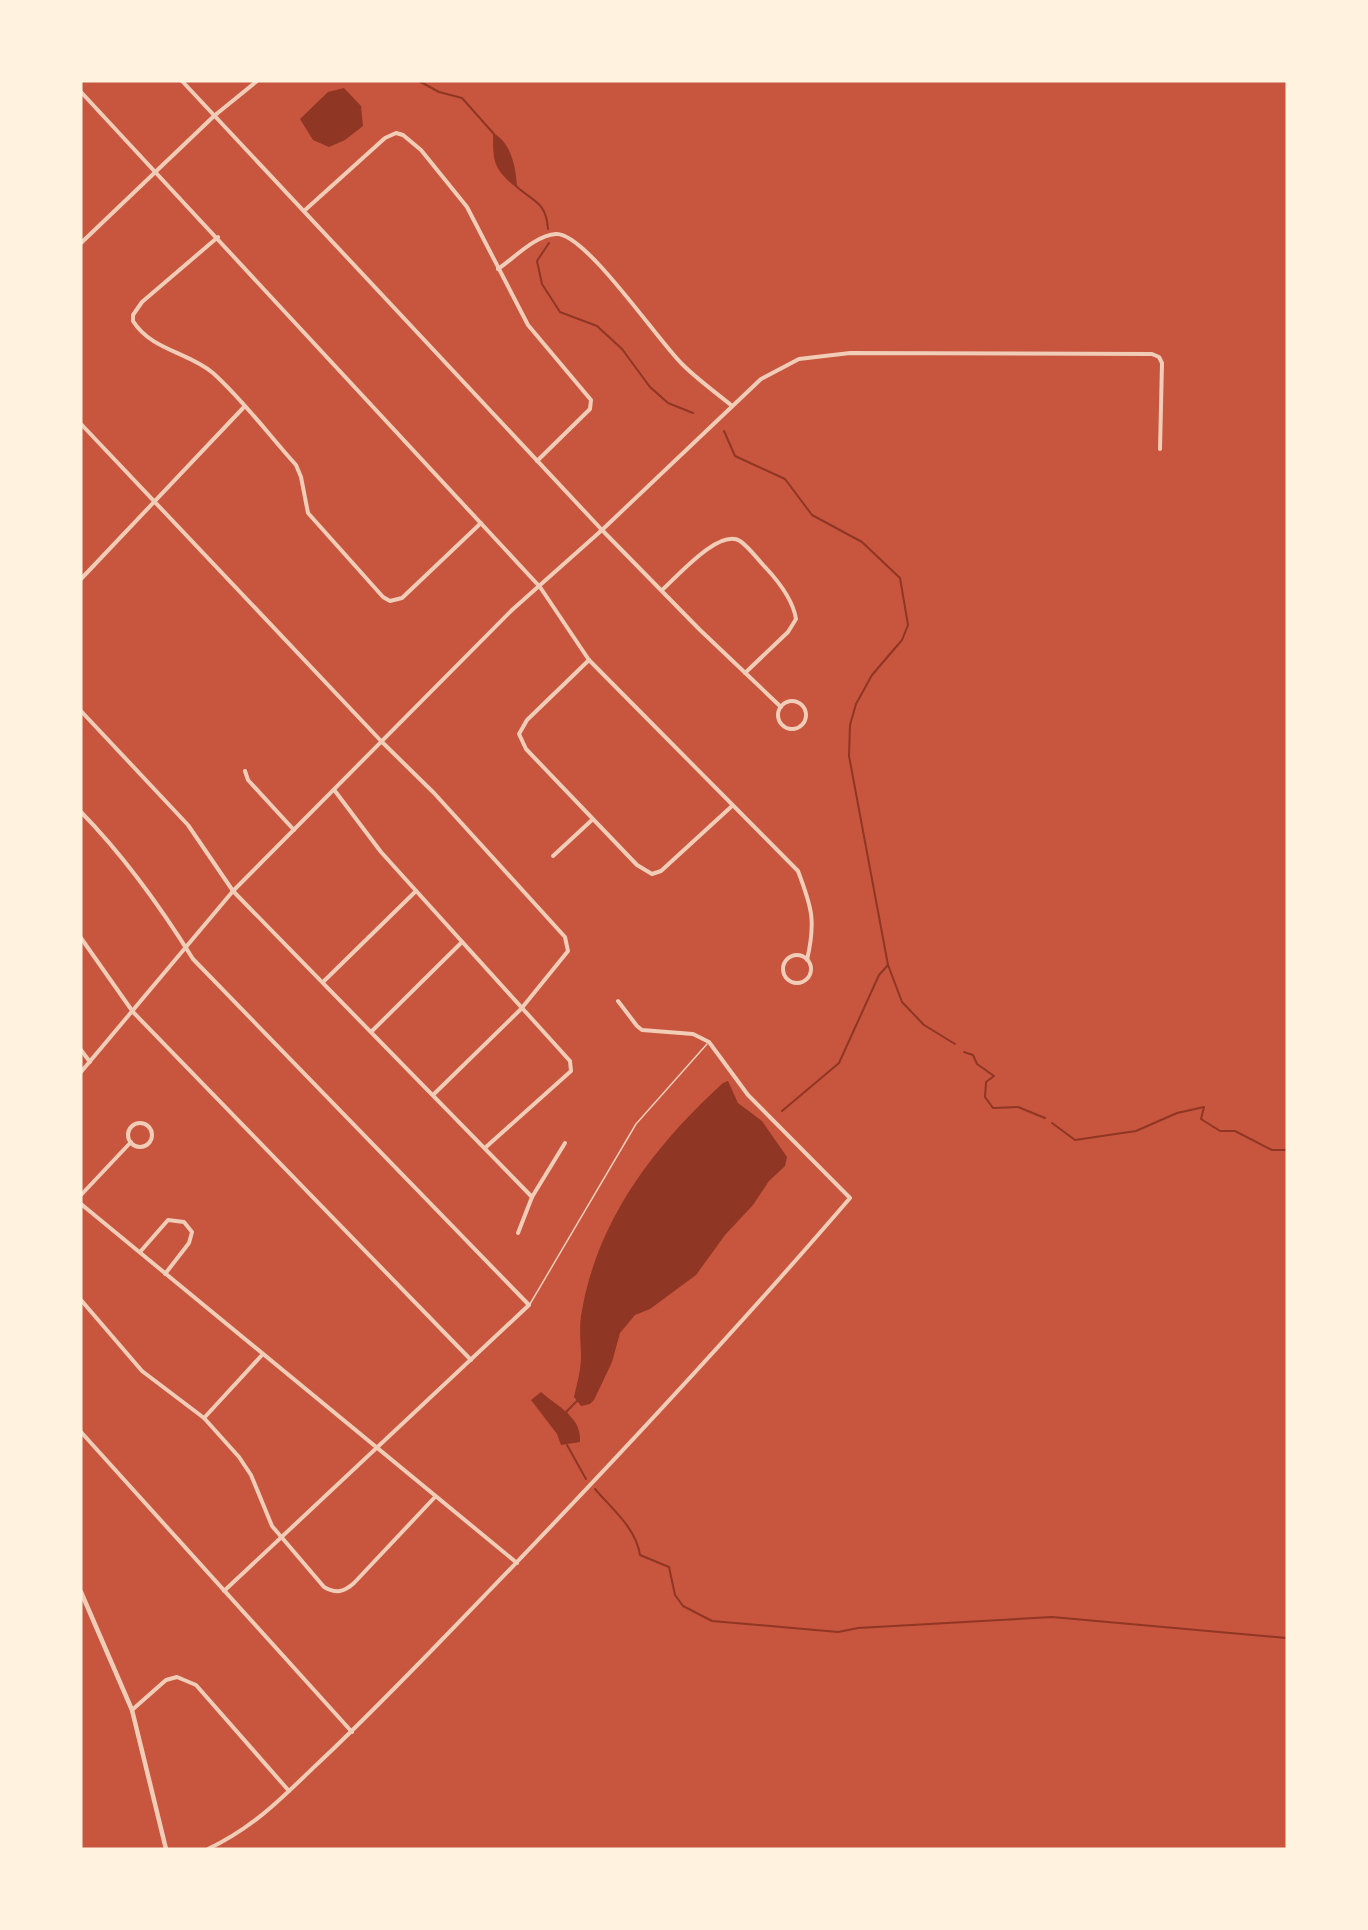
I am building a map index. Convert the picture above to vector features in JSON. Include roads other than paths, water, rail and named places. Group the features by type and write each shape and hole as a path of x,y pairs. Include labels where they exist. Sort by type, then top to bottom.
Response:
{"street":[{"path":"182,81 602,530 781,707"},
{"path":"81,243 214,116 257,81"},
{"path":"81,92 218,237 540,587 589,660 798,871 808,899 814,932 807,960 811,968 806,980 793,982 786,977 783,969 790,957 799,956 807,960"},
{"path":"304,211 386,138 396,133 403,135 421,150 467,207 528,325 591,400 590,409 537,461"},
{"path":"498,269 542,238 555,234 571,236 590,254 681,363 731,405"},
{"path":"218,237 142,302 133,315 133,321 150,340 208,369 244,407 296,465 301,477 308,513 315,523 383,597 396,601 409,593 481,523"},
{"path":"81,1072 233,891 335,791 512,610 602,530 731,405 761,379 799,358 850,353 1152,354 1160,357 1162,363 1160,449"},
{"path":"81,579 153,500 244,407"},
{"path":"81,424 382,742 434,793 565,937 568,951 521,1009 433,1095"},
{"path":"662,590 712,544 726,539 740,541 771,573 794,605 796,619 788,632 745,673"},
{"path":"589,660 526,720 519,734 526,749 637,865 652,874 669,866 732,806"},
{"path":"790,701 799,703 805,709 804,722 793,728 784,726 779,719 781,707 790,701"},
{"path":"81,711 188,825 233,891 486,1147 532,1197"},
{"path":"245,771 248,780 294,830"},
{"path":"335,791 381,852 572,1066 486,1147"},
{"path":"81,812 118,850 167,917 193,959 529,1305 224,1591"},
{"path":"553,856 593,819"},
{"path":"324,982 416,891"},
{"path":"81,938 133,1012 471,1360"},
{"path":"372,1031 462,942"},
{"path":"208,1849 237,1835 274,1808 352,1732 517,1563 781,1279 850,1198 748,1095 709,1042 693,1034 642,1030 618,1001"},
{"path":"81,1050 90,1062"},
{"path":"140,1123 148,1126 152,1138 147,1144 138,1146 131,1142 128,1134 132,1126 140,1123"},
{"path":"81,1195 131,1142"},
{"path":"518,1233 532,1197 565,1143"},
{"path":"81,1204 517,1563"},
{"path":"139,1252 168,1220 184,1222 192,1232 189,1243 165,1274"},
{"path":"81,1300 142,1371 204,1418 245,1466 272,1526 324,1587 339,1592 354,1583 435,1497"},
{"path":"204,1418 262,1355"},
{"path":"81,1432 352,1732"},
{"path":"81,1592 132,1710 166,1849"},
{"path":"132,1710 166,1680 177,1677 195,1685 289,1791"}],"lane":[{"path":"529,1305 636,1124 709,1042"}],"waterway":[{"path":"419,81 439,92 462,98 494,134"},
{"path":"516,186 541,207 545,213 548,229"},
{"path":"549,243 537,261 542,284 560,312 597,326 622,349 650,387 668,403 693,413"},
{"path":"724,431 735,456 785,479 812,515 862,542 900,578 908,625 902,640 872,675 856,704 850,725 849,756 888,965 902,1002 924,1025 955,1044"},
{"path":"782,1111 839,1063 879,975 888,965"},
{"path":"964,1052 973,1055 977,1064 994,1076 986,1082 985,1097 993,1108 1018,1107 1045,1118"},
{"path":"1052,1123 1075,1140 1136,1131 1177,1113 1204,1107 1201,1119 1220,1131 1235,1131 1272,1150 1287,1150"},
{"path":"567,1414 566,1412 577,1401"},
{"path":"567,1445 586,1479"},
{"path":"595,1489 634,1536 640,1555 669,1567 675,1595 683,1606 712,1621 838,1632 858,1628 1052,1617 1287,1638"}]}
